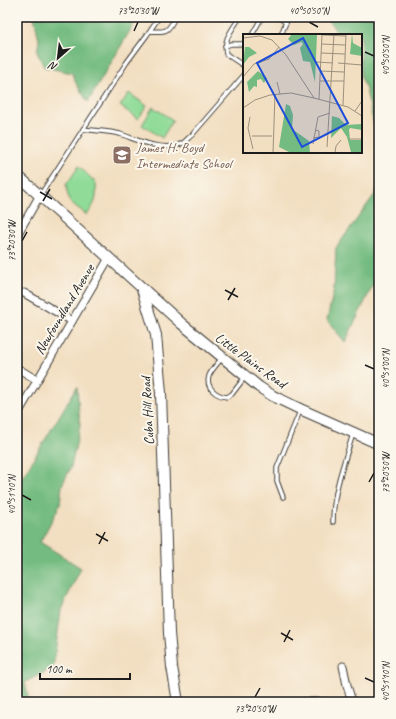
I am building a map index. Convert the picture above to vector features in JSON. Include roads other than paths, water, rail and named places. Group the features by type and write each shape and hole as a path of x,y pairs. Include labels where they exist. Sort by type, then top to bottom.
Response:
{"main road":[{"path":"17,175 142,289"},
{"name":"Little Plains Road","path":"142,289 222,358 273,396 300,410 379,444"},
{"name":"Cuba Hill Road","path":"142,289 156,336 160,393 169,633 172,667 178,702"}],"street":[{"path":"17,235 40,195"},
{"name":"Newfoundland Avenue","path":"17,414 109,258"},
{"path":"24,293 72,322"},
{"path":"17,368 37,380"},
{"path":"343,666 352,702"},
{"path":"306,702 325,702"}],"lane":[{"path":"40,195 127,62 150,32 159,17"},
{"path":"150,32 165,32 168,30 175,17"},
{"path":"240,17 226,40 225,46 226,54 243,65"},
{"path":"253,34 262,17"},
{"path":"279,17 286,23"},
{"path":"281,34 288,17"},
{"path":"225,46 231,44 243,44"},
{"path":"83,129 118,134 164,147 183,143 192,135 243,76"},
{"path":"222,358 209,376 209,384 211,389 216,394 221,397 227,397 232,394 246,376"},
{"path":"282,497 277,481 277,468 300,410"},
{"path":"332,522 337,485 353,433"}],"place":[{"name":"James H. Boyd Intermediate School","path":"122,155"}]}
